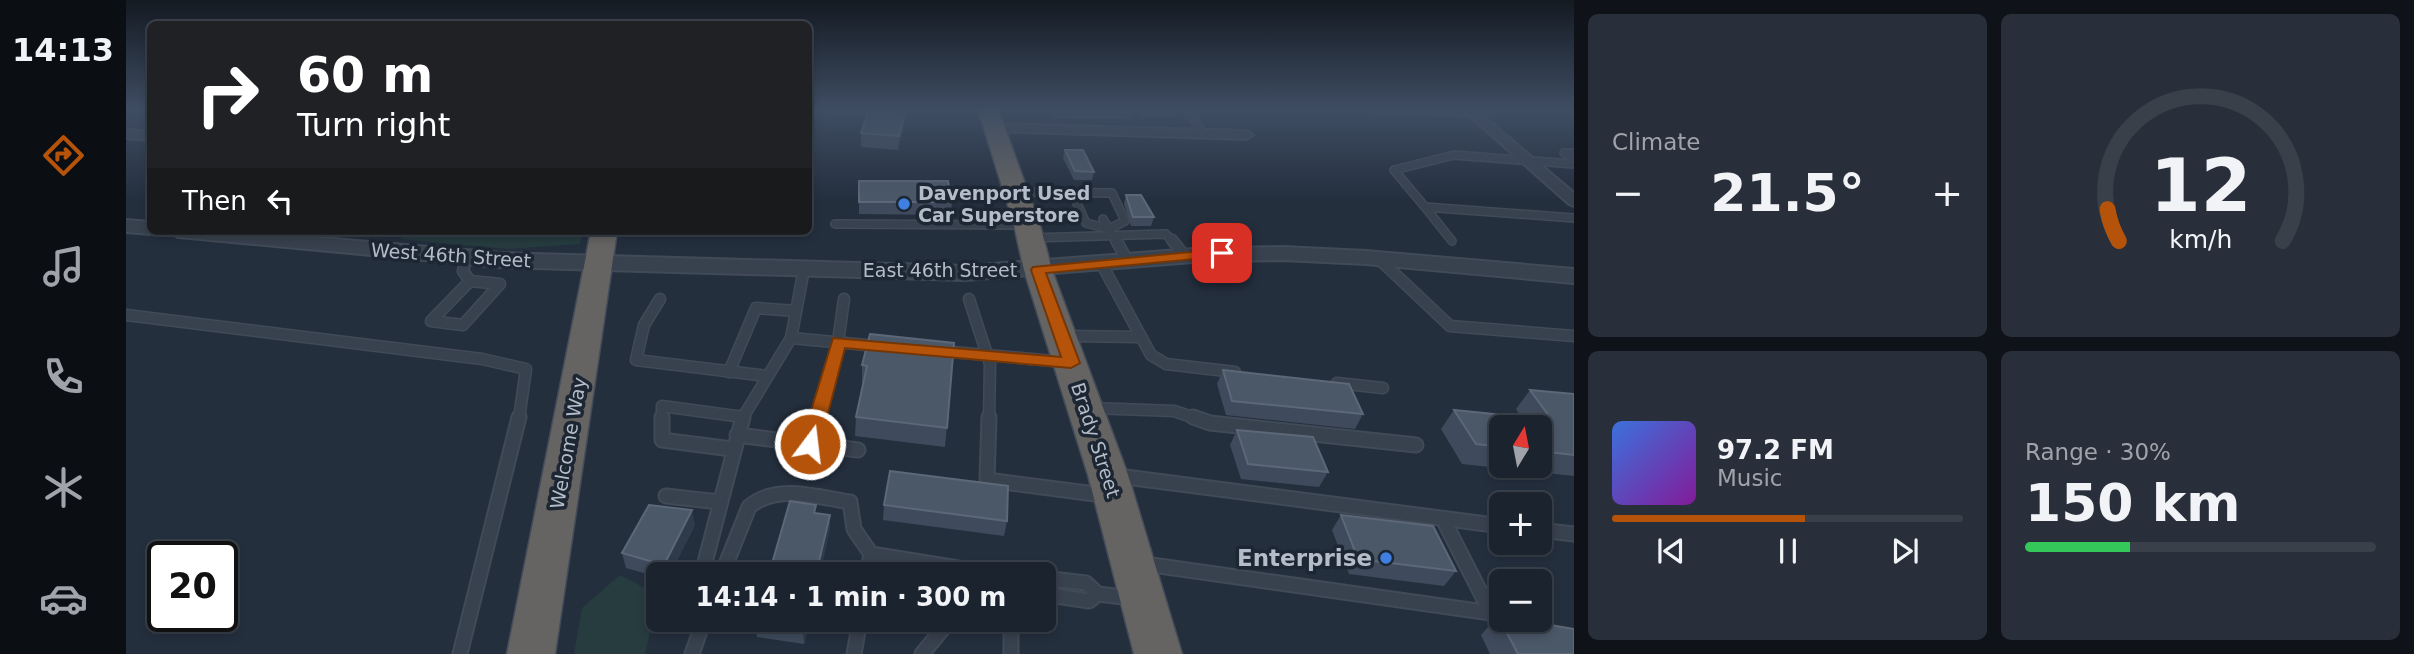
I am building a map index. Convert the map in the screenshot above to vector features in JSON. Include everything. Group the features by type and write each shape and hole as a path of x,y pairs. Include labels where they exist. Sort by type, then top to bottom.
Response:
{"highway":[{"name":"Brady Street","path":"998,140 1111,486 1158,654"},
{"name":"Welcome Way","path":"531,654 601,247"}],"street":[{"path":"1504,140 1574,201"},
{"path":"126,226 147,228"},
{"name":"West 46th Street","path":"274,235 466,258 601,247"},
{"name":"East 46th Street","path":"601,247 804,269 965,273 1032,244 1101,263 1184,255 1288,253 1574,276"}],"lane":[{"path":"1574,153 1564,153 1574,162"},
{"path":"1452,241 1395,170 1454,155 1574,162"},
{"path":"1016,192 1091,196 1112,193 1125,221 1111,232"},
{"path":"1072,193 1086,223 1111,232"},
{"path":"1425,207 1574,218"},
{"path":"1103,219 1127,260"},
{"path":"835,223 1032,244 1111,232 1166,234 1184,255"},
{"path":"466,258 463,271 470,281 500,284 463,325 431,321 470,281"},
{"path":"1380,260 1450,326 1574,336"},
{"path":"1101,263 1151,355 1166,365 1247,373"},
{"path":"705,562 732,449 743,417 791,338 804,269"},
{"path":"660,299 643,325 636,360 767,376"},
{"path":"810,444 838,342 844,299"},
{"path":"968,299 990,364 987,480 1111,486 1489,524"},
{"path":"729,372 756,308 796,312"},
{"path":"126,315 482,359 526,369 517,428 460,654"},
{"path":"932,351 986,355 1067,350 1141,337"},
{"path":"791,338 892,347"},
{"path":"1329,382 1383,388"},
{"path":"732,449 662,440 662,406 743,417"},
{"path":"1085,408 1174,411 1210,423 1416,445"},
{"path":"737,435 858,450"},
{"path":"727,562 749,507 764,495 780,493 850,502 854,529 871,554 869,562"},
{"path":"666,496 719,502"},
{"path":"1133,563 1491,613 1443,519"},
{"path":"1552,531 1574,534"},
{"path":"871,554 921,562"},
{"path":"1056,580 1086,583 1098,594 1142,600"},
{"path":"1056,596 1088,601 1098,594"},
{"path":"854,654 858,632"},
{"path":"922,654 940,632"},
{"path":"1011,632 1011,654"}],"green space":[{"path":"406,235 582,235 580,244 507,249 401,239"},
{"path":"620,575 646,589 646,632 650,632 645,654 574,654 582,608"}],"building":[{"path":"1065,150 1083,150 1094,172 1075,171"},
{"path":"859,181 948,181 952,202 859,202"},
{"path":"1126,195 1141,195 1154,217 1133,217"},
{"path":"870,334 954,343 947,428 856,417 867,366 862,365"},
{"path":"1223,370 1349,384 1363,414 1232,401"},
{"path":"1530,390 1574,394 1574,455 1552,452 1552,415 1548,415"},
{"path":"1454,410 1503,415 1489,415 1489,446 1476,444"},
{"path":"1237,430 1313,437 1328,472 1248,464"},
{"path":"890,471 1008,486 1007,521 884,505"},
{"path":"790,501 816,505 814,513 830,515 819,562 772,562"},
{"path":"649,505 692,510 666,562 654,562 622,553"},
{"path":"1341,515 1433,526 1456,571 1358,559"},
{"path":"1552,625 1574,629 1574,654 1518,654 1506,632 1552,632"}],"place":[{"name":"Davenport Used Car Superstore","path":"904,204"},
{"name":"Enterprise","path":"1386,558"}],"route":[{"path":"810,444 838,342 1071,363 1038,270 1222,253"}]}
